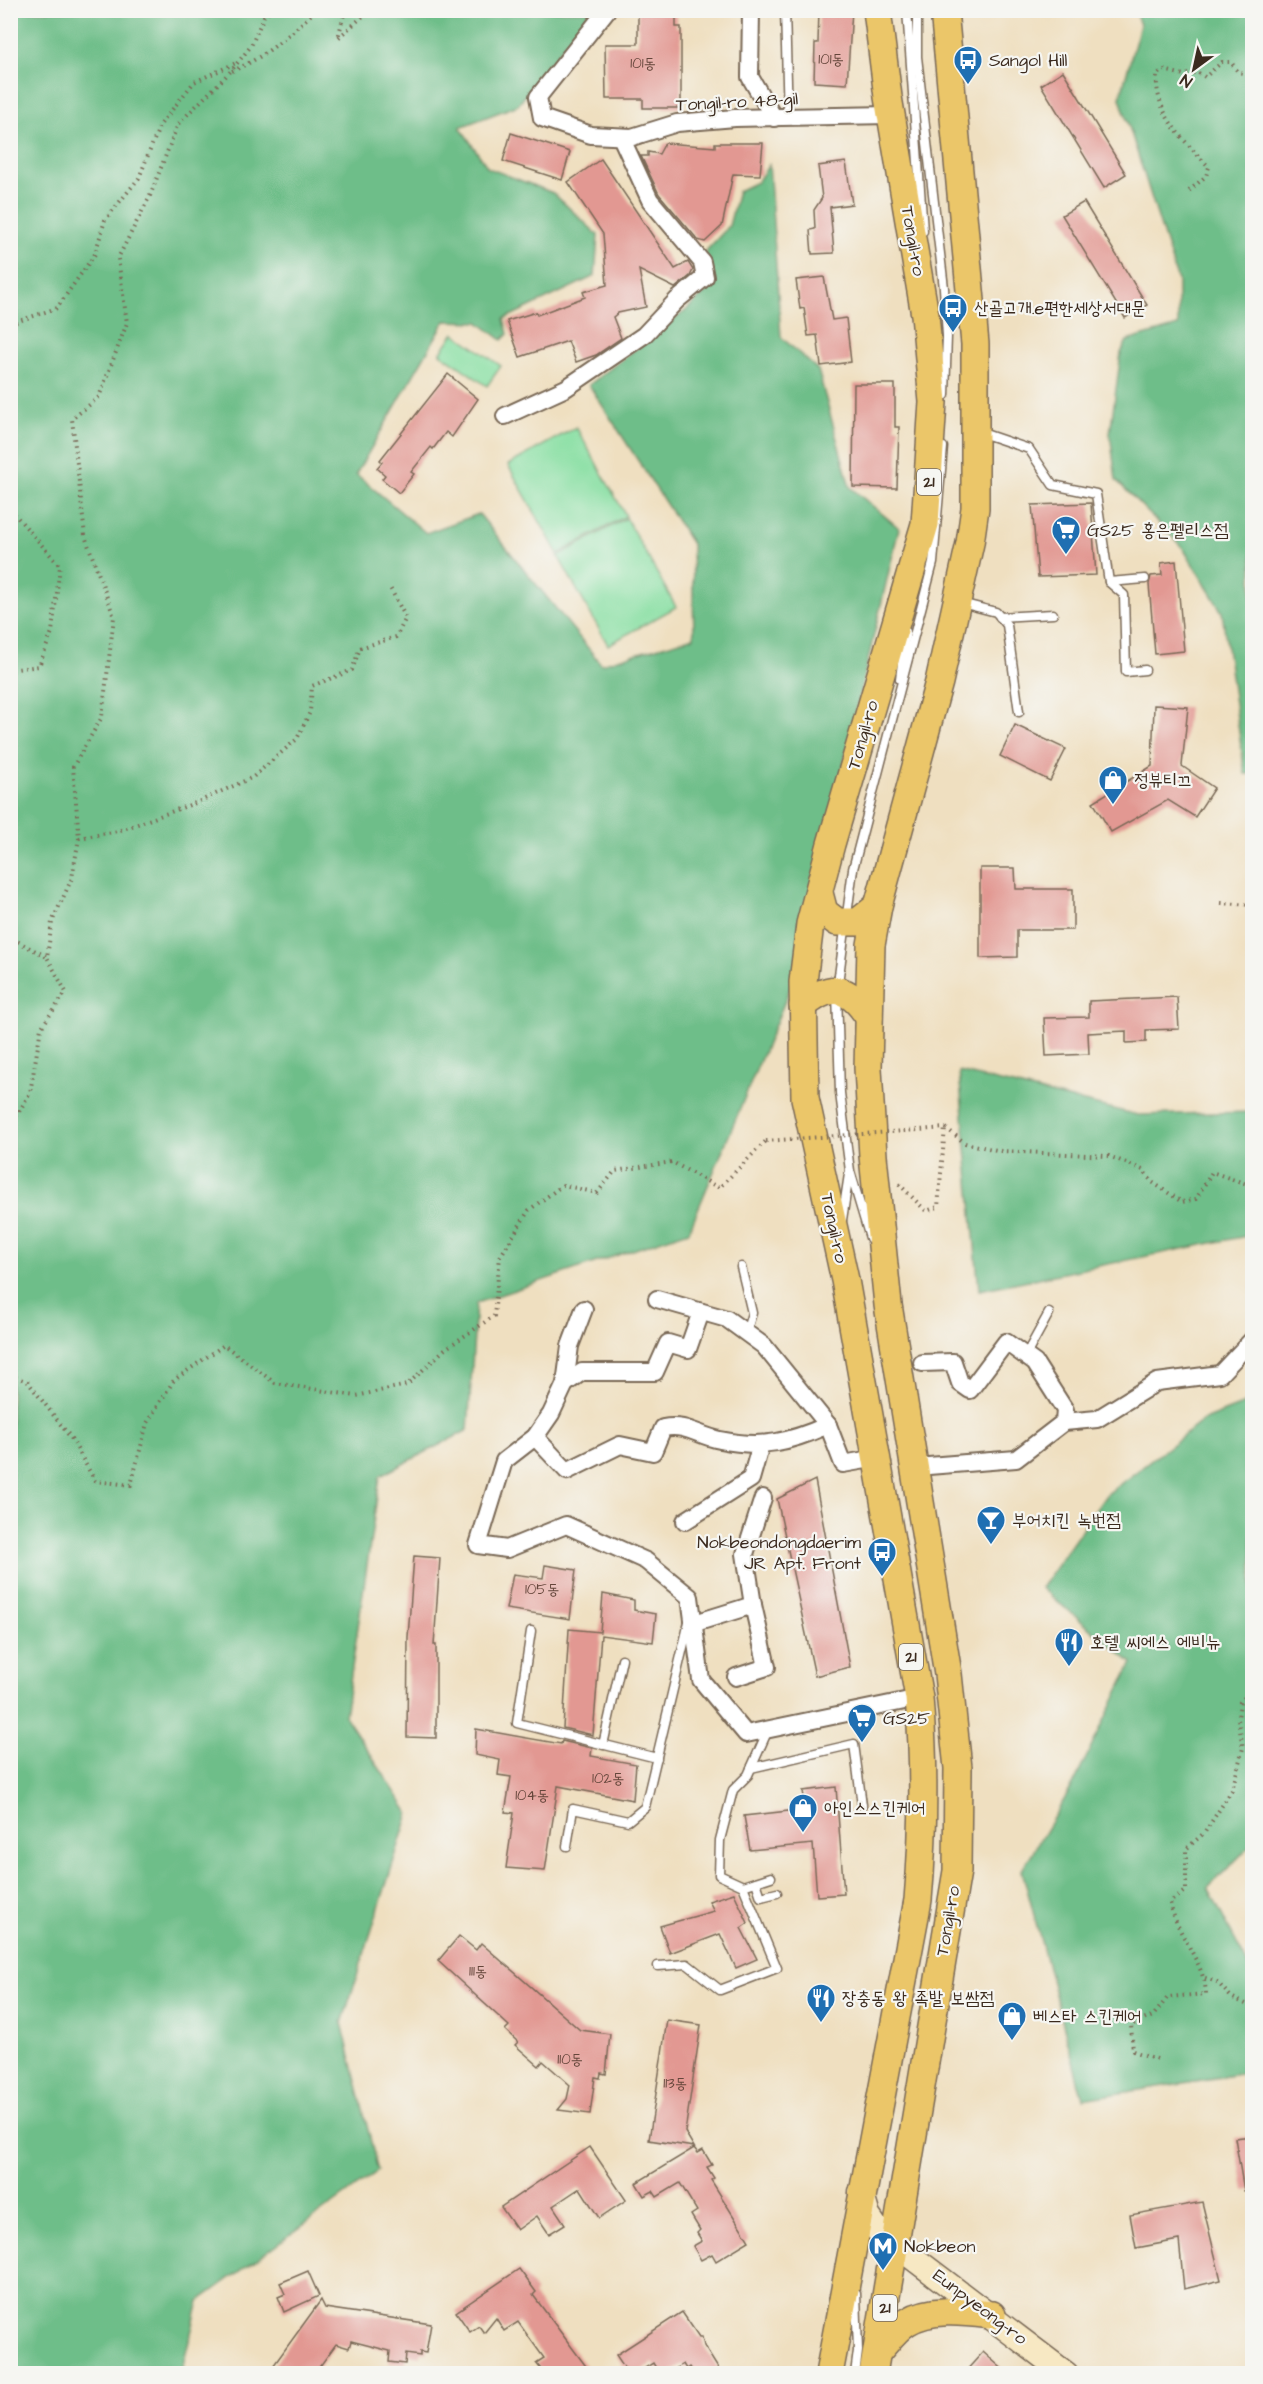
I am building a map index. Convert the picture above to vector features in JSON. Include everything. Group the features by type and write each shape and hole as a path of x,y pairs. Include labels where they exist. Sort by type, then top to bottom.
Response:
{"main road":[{"name":"Tongil-ro","path":"829,2373 855,2238 861,2192 918,1900 924,1835 925,1768 919,1698 838,1246 805,1098 803,1006 807,940 925,524 933,402 920,275 890,115 876,24 877,10"},
{"name":"Tongil-ro","path":"877,2361 894,2242 957,1871 958,1768 948,1674 888,1305 869,1112 868,1017 871,945 878,906 939,682 975,508 975,344 944,10"},
{"path":"819,893 824,912 830,918 844,922 858,922 878,906"},
{"path":"803,1006 823,991 837,991 858,1000 868,1017"},
{"name":"Eunpyeong-ro","path":"861,2192 868,2216 879,2232 1066,2373"},
{"path":"877,2361 906,2322 924,2315 959,2312 992,2315"}],"street":[{"name":"Tongil-ro 48-gil","path":"607,10 538,97 542,118 591,135 632,137 677,123 735,118 890,115"},
{"path":"751,10 750,77 781,118"},
{"path":"505,417 566,388 644,335 677,300 705,277 702,262 650,200 621,136"},
{"path":"657,1299 727,1319 764,1346 828,1425 843,1464 877,1458"},
{"path":"584,1309 570,1346 565,1384 551,1414 535,1437 504,1461 478,1545 507,1549 566,1525 646,1561 690,1597 701,1680 746,1734 919,1698"},
{"path":"565,1384 582,1372 656,1372 668,1343 688,1349 701,1312"},
{"path":"916,1467 1016,1459 1064,1422 1097,1419 1156,1382 1221,1374 1252,1340"},
{"path":"922,1363 953,1362 960,1383 970,1390 1006,1342 1035,1363 1065,1410 1064,1422"},
{"path":"535,1437 567,1471 620,1446 653,1452 663,1428 677,1425 719,1440 761,1444 792,1440 828,1425"},
{"path":"685,1521 751,1479 761,1444"},
{"path":"736,1677 767,1667 753,1605 745,1554 763,1498"},
{"path":"693,1615 753,1605"}],"lane":[{"path":"781,118 785,10"},
{"path":"907,10 923,225 920,275"},
{"path":"917,10 917,57 944,288 947,336 944,409"},
{"path":"976,431 1029,449 1053,485 1096,494 1109,582 1124,595 1126,672 1145,670"},
{"path":"888,1305 850,1171 840,1093 837,991 844,922 853,869 933,563 942,482 943,440"},
{"path":"908,616 915,560"},
{"path":"1109,582 1145,579"},
{"path":"957,603 996,612 1007,625 1019,712"},
{"path":"1000,617 1053,614"},
{"path":"896,706 906,627"},
{"path":"838,1246 850,1171"},
{"path":"741,1267 752,1313 746,1333"},
{"path":"1026,1355 1049,1313"},
{"path":"567,1846 573,1809 628,1821 645,1807 693,1615"},
{"path":"531,1631 517,1723 657,1758"},
{"path":"603,1745 622,1659"},
{"path":"768,1729 751,1768 733,1790 720,1840 719,1875 743,1886 771,1877"},
{"path":"751,1768 854,1744 862,1805"},
{"path":"756,1882 761,1897 777,1893"},
{"path":"658,1966 687,1964 720,1990 777,1968 743,1886"},
{"path":"855,2238 858,2351 855,2373"}],"path":[{"path":"47,957 52,922 72,878 79,838 73,767 102,717 114,617 85,536 72,419 99,397 127,323 118,258 150,196 178,124 239,62 251,46 270,10"},
{"path":"231,71 255,61 278,46 316,10"},
{"path":"345,10 338,38 370,10"},
{"path":"10,324 57,308 96,254 105,220 139,178 160,125 194,82 239,62"},
{"path":"1189,191 1206,176 1209,167 1169,121 1160,105 1156,86 1158,74 1164,70 1184,75 1197,72 1205,77 1222,62 1231,62 1238,72 1252,75"},
{"path":"10,509 60,566 52,632 39,666 10,670"},
{"path":"79,838 118,831 198,802 253,777 297,739 310,711 312,686 352,670 360,648 396,637 406,618 389,586"},
{"path":"1221,903 1252,905"},
{"path":"10,933 15,940 47,957 66,992 41,1028 30,1093 10,1127"},
{"path":"893,1174 903,1191 927,1211 939,1208 946,1128"},
{"path":"10,1375 28,1382 71,1438 95,1481 131,1485 147,1423 174,1380 224,1345 275,1383 356,1396 407,1385 445,1349 494,1316 500,1257 528,1210 563,1185 597,1194 615,1171 672,1162 719,1188 766,1141 946,1128 965,1143 1001,1151 1109,1156 1143,1170 1152,1182 1182,1202 1196,1199 1212,1172 1252,1186"},
{"path":"1156,2059 1133,2051 1131,2025 1153,2016 1168,1997 1206,1994 1205,1978 1173,1920 1170,1902 1186,1890 1186,1849 1205,1832 1232,1790 1243,1748 1238,1719 1240,1702 1252,1690"},
{"path":"1205,1978 1217,1982 1231,1997 1252,2007"}],"green space":[{"path":"11,11 590,11 518,105 460,127 488,168 553,193 598,235 595,276 504,319 508,334 502,340 478,322 445,321 356,474 426,533 479,514 601,664 694,637 692,544 589,385 684,312 714,285 705,252 729,226 738,191 757,182 769,165 781,337 818,370 850,487 899,528 792,984 689,1231 476,1303 468,1430 380,1476 345,1716 409,1813 342,2023 378,2171 199,2301 181,2373 11,2374"},
{"path":"1135,11 1252,11 1252,774 1245,774 1222,612 1183,548 1116,480 1110,433 1121,353 1127,341 1178,326 1178,281 1120,98 1140,25"},
{"path":"454,333 501,366 487,386 440,353"},
{"path":"576,427 626,516 558,554 508,465"},
{"path":"626,518 676,607 608,645 558,556"},
{"path":"959,1072 1138,1115 1252,1112 1252,1235 979,1290"},
{"path":"1252,1401 1252,1844 1208,1888 1252,1973 1252,2072 1083,2099 1022,1870 1073,1785 1132,1663 1041,1588 1106,1495 1204,1420"}],"building":[{"path":"638,10 676,10 676,27 681,27 681,108 643,108 643,99 606,99 605,44 638,44"},
{"path":"819,10 852,10 847,84 814,82"},
{"path":"1063,71 1126,174 1104,188 1041,85"},
{"path":"511,133 570,152 562,180 503,161"},
{"path":"665,143 715,147 715,143 763,143 760,175 733,174 722,226 705,242 698,240 659,194 641,156 648,156 648,152 659,154"},
{"path":"601,159 675,269 688,262 693,270 690,276 675,288 639,270 646,307 618,313 613,317 621,338 596,355 576,362 568,341 520,357 507,321 536,312 537,315 585,297 583,292 607,285 603,234 568,182"},
{"path":"846,162 852,204 830,207 834,253 812,254 810,230 815,229 814,210 822,198 818,166"},
{"path":"1084,202 1147,305 1125,318 1062,215"},
{"path":"824,277 832,320 846,318 851,362 821,366 817,335 808,336 804,308 800,309 796,280"},
{"path":"448,374 478,399 452,437 446,432 433,449 431,447 411,472 414,474 399,493 382,479 385,475 377,468 382,462 380,460"},
{"path":"854,384 895,384 895,427 899,427 897,488 853,487"},
{"path":"1091,503 1096,575 1038,577 1032,505"},
{"path":"1176,561 1184,651 1155,654 1149,584 1151,576 1162,575 1161,563"},
{"path":"1154,705 1188,707 1182,766 1214,788 1195,817 1168,800 1111,832 1093,802 1152,766"},
{"path":"1015,725 1066,749 1050,781 1000,756"},
{"path":"980,868 1015,868 1016,889 1073,889 1073,930 1017,930 1017,957 980,958"},
{"path":"1177,997 1179,1029 1146,1030 1146,1042 1126,1043 1126,1031 1088,1033 1089,1054 1046,1056 1044,1018 1089,1017 1089,1001"},
{"path":"815,1480 850,1667 815,1676 777,1499"},
{"path":"414,1556 440,1558 434,1645 436,1645 436,1738 407,1737 408,1637"},
{"path":"545,1565 576,1570 570,1619 506,1609 513,1574 543,1578"},
{"path":"603,1594 634,1600 634,1610 656,1614 653,1642 601,1635 593,1735 563,1728 569,1629 600,1632"},
{"path":"476,1729 561,1744 562,1741 592,1748 591,1756 636,1764 633,1800 558,1786 545,1871 506,1868 514,1813 505,1812 511,1777 498,1775 500,1760 475,1755"},
{"path":"836,1787 844,1894 817,1896 813,1844 750,1850 744,1816 806,1809 803,1791"},
{"path":"734,1893 748,1923 741,1928 757,1959 736,1968 720,1934 670,1953 660,1926 714,1911 709,1901"},
{"path":"459,1936 476,1950 481,1943 580,2030 610,2034 606,2074 601,2073 600,2078 595,2077 590,2114 558,2110 567,2099 570,2085 543,2061 539,2066 515,2045 518,2042 505,2030 509,2026 438,1961"},
{"path":"667,2020 701,2025 685,2132 694,2147 649,2140"},
{"path":"1252,2136 1252,2190 1244,2191 1235,2138"},
{"path":"590,2147 626,2200 599,2218 580,2188 553,2206 565,2224 549,2234 537,2216 517,2230 501,2207"},
{"path":"694,2148 698,2153 703,2150 712,2165 707,2167 714,2178 711,2180 749,2241 716,2261 712,2254 701,2260 693,2246 702,2241 697,2233 700,2230 691,2215 697,2211 680,2183 657,2197 653,2191 644,2196 636,2183"},
{"path":"1202,2202 1221,2280 1184,2289 1179,2240 1136,2248 1130,2215"},
{"path":"519,2269 536,2292 533,2295 591,2373 544,2373 536,2363 544,2358 518,2322 504,2331 496,2318 484,2333 479,2326 470,2332 456,2312"},
{"path":"308,2271 319,2296 284,2312 278,2297 285,2294 280,2283"},
{"path":"321,2300 325,2308 431,2324 426,2353 420,2352 420,2356 406,2354 405,2364 389,2362 390,2351 351,2341 349,2348 336,2344 315,2373 268,2373"},
{"path":"682,2312 699,2337 702,2337 704,2346 721,2373 693,2373 683,2364 668,2373 659,2373 653,2363 637,2373 628,2373 616,2355"},
{"path":"983,2352 1007,2373 964,2373"}],"place":[{"name":"Sangol Hill","path":"968,86"},
{"name":"산골고개.e편한세상서대문","path":"953,334"},
{"name":"GS25 홍은펠리스점","path":"1066,556"},
{"name":"정뷰티끄","path":"1113,806"},
{"name":"부어치킨 녹번점","path":"991,1546"},
{"name":"Nokbeondongdaerim JR Apt. Front","path":"882,1578"},
{"name":"호텔 씨에스 에비뉴","path":"1069,1668"},
{"name":"GS25","path":"862,1744"},
{"name":"아인스스킨케어","path":"803,1834"},
{"name":"장충동 왕 족발 보쌈점","path":"821,2024"},
{"name":"베스타 스킨케어","path":"1012,2042"},
{"name":"Nokbeon","path":"883,2272"}]}
